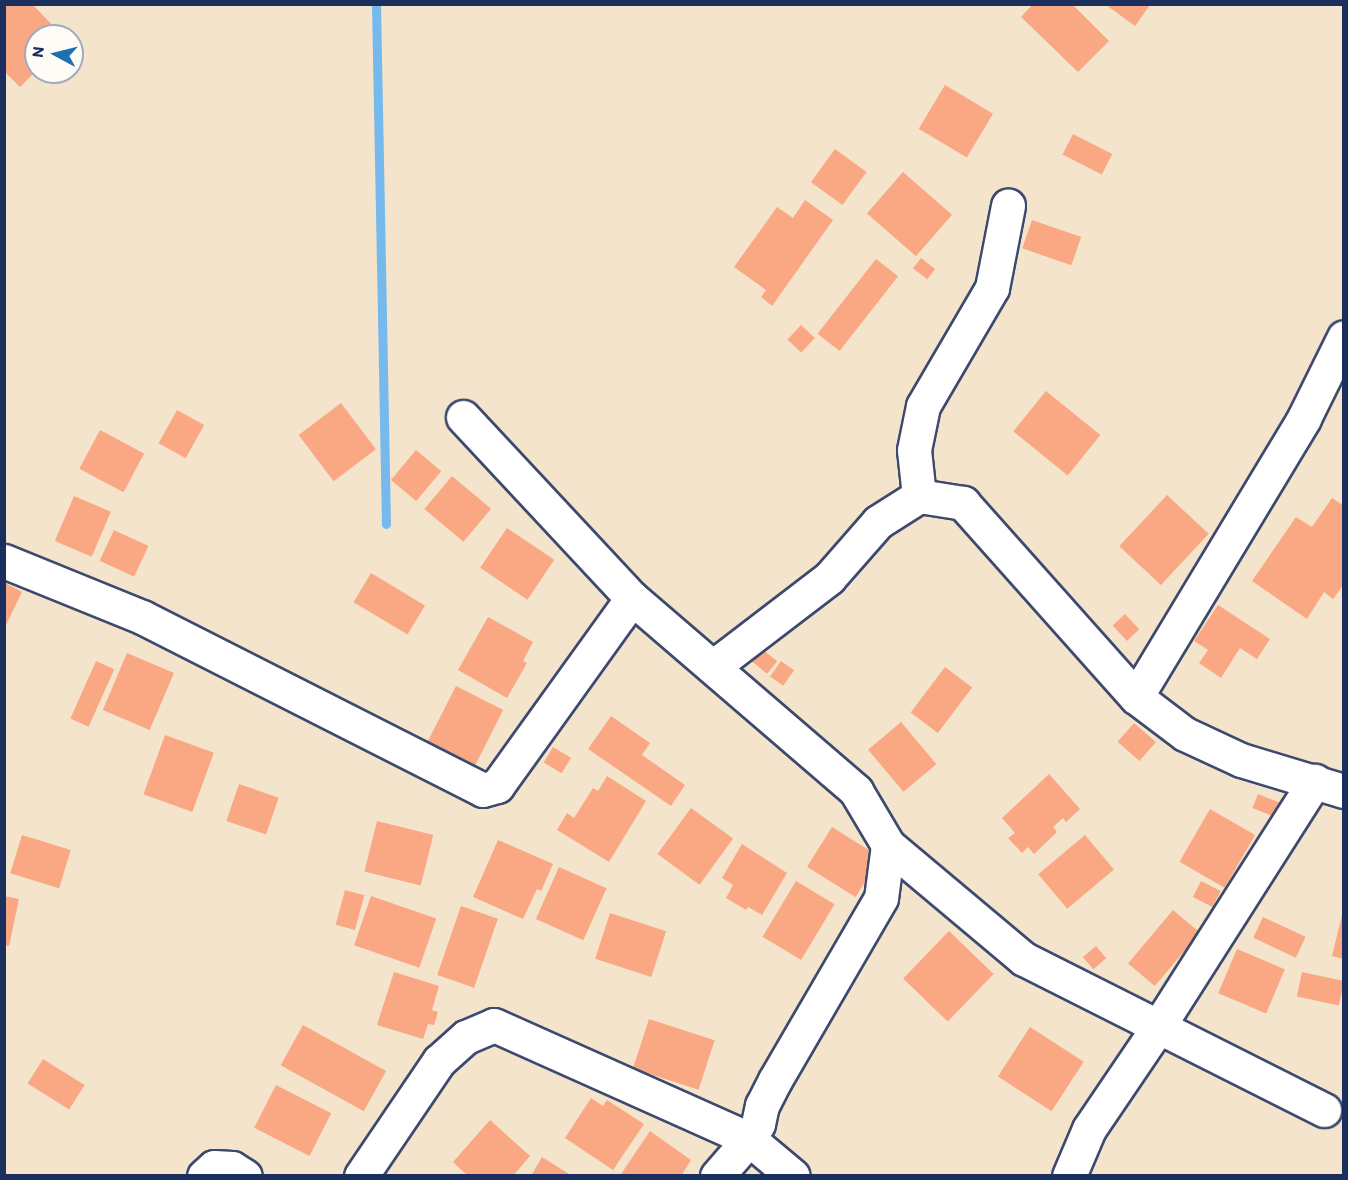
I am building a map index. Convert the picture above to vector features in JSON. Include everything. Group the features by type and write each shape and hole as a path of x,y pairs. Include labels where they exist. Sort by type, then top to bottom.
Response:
{"street":[{"path":"919,496 914,450 923,406 992,288 1008,206"},
{"path":"1136,697 1304,418 1344,337"},
{"path":"463,417 632,598 714,666 856,791 888,844 1024,959 1324,1110"},
{"path":"714,666 829,578 878,522 919,496 963,503 1136,697 1185,734 1241,760 1329,786 1158,1027 1089,1129 1069,1176"},
{"path":"4,561 142,617 483,790 497,786 632,598"},
{"path":"717,1176 749,1139 758,1124 762,1105 775,1080 881,897 888,844"},
{"path":"361,1176 440,1061 466,1038 494,1025 749,1139 793,1176"},
{"path":"204,1176 214,1167 232,1168 245,1176"}],"building":[{"path":"4,4 32,4 51,24 24,24 24,83 20,87 4,71"},
{"path":"1033,4 1072,4 1109,41 1078,72 1021,17"},
{"path":"1106,5 1150,5 1135,26"},
{"path":"945,85 993,114 967,158 919,129"},
{"path":"1073,134 1112,154 1102,174 1063,154"},
{"path":"835,149 867,172 842,205 811,182"},
{"path":"903,172 952,215 916,256 867,214"},
{"path":"805,200 833,220 772,306 761,297 766,290 734,267 777,207 793,218"},
{"path":"1032,220 1081,237 1071,265 1022,248"},
{"path":"921,258 935,269 927,279 913,268"},
{"path":"876,259 898,276 840,351 818,334"},
{"path":"801,325 815,338 801,353 787,340"},
{"path":"1046,391 1100,435 1068,475 1013,431"},
{"path":"341,403 376,449 334,481 299,435"},
{"path":"177,410 204,425 186,458 159,443"},
{"path":"100,430 144,453 123,492 79,469"},
{"path":"416,450 441,471 416,501 391,480"},
{"path":"452,476 491,509 463,542 424,509"},
{"path":"1167,495 1209,534 1161,585 1119,546"},
{"path":"74,496 111,512 92,557 55,541"},
{"path":"1332,498 1344,506 1344,584 1333,599 1324,592 1307,619 1252,581 1296,517 1312,527"},
{"path":"507,528 554,560 527,600 480,568"},
{"path":"114,530 148,546 134,577 100,561"},
{"path":"371,573 425,605 407,635 353,602"},
{"path":"5,583 22,592 5,627"},
{"path":"1218,605 1270,639 1257,659 1240,648 1221,678 1199,663 1208,650 1194,641"},
{"path":"1125,614 1139,629 1127,641 1113,626"},
{"path":"488,617 533,642 523,661 527,663 507,698 458,670"},
{"path":"757,645 777,661 767,674 747,657"},
{"path":"127,653 174,673 150,730 103,710"},
{"path":"96,661 114,669 89,727 70,719"},
{"path":"781,661 794,670 783,686 770,677"},
{"path":"945,667 972,687 938,733 911,713"},
{"path":"456,686 503,710 474,767 427,743"},
{"path":"611,716 650,743 642,755 685,785 671,806 588,749"},
{"path":"901,722 936,764 903,792 868,750"},
{"path":"1134,723 1156,742 1139,761 1118,742"},
{"path":"165,735 214,753 192,812 143,794"},
{"path":"553,747 571,758 562,773 544,762"},
{"path":"1049,774 1080,809 1066,822 1063,818 1053,827 1057,832 1034,854 1028,847 1022,853 1008,838 1015,833 1002,818"},
{"path":"607,776 646,801 609,862 557,830 567,813 574,818 593,788 598,791"},
{"path":"239,784 279,798 266,835 226,821"},
{"path":"1258,794 1283,804 1277,818 1252,808"},
{"path":"691,808 733,839 700,885 657,854"},
{"path":"1210,809 1255,835 1225,888 1180,862"},
{"path":"377,821 433,835 421,885 364,871"},
{"path":"832,827 880,857 855,897 807,867"},
{"path":"22,835 71,850 59,888 10,873"},
{"path":"1085,835 1114,869 1067,909 1038,874"},
{"path":"498,840 553,864 541,891 537,889 523,919 473,897"},
{"path":"742,844 787,873 762,915 748,907 746,910 726,898 733,885 722,878"},
{"path":"559,867 607,888 583,940 536,919"},
{"path":"796,881 835,904 801,960 763,937"},
{"path":"1201,881 1221,891 1212,907 1193,897"},
{"path":"345,890 364,895 355,930 336,925"},
{"path":"4,896 19,899 9,946 4,945"},
{"path":"371,896 436,918 419,968 354,945"},
{"path":"461,906 498,919 474,988 437,975"},
{"path":"1173,910 1200,932 1155,986 1128,964"},
{"path":"1344,911 1344,959 1332,956"},
{"path":"610,913 666,931 651,977 595,959"},
{"path":"1263,917 1306,937 1296,958 1253,938"},
{"path":"949,931 994,974 948,1022 903,978"},
{"path":"1096,946 1106,958 1093,969 1083,957"},
{"path":"1237,949 1285,969 1266,1014 1218,993"},
{"path":"394,972 439,986 432,1010 438,1012 434,1025 428,1024 423,1039 377,1025"},
{"path":"1302,972 1344,981 1339,1005 1297,996"},
{"path":"649,1019 715,1040 699,1090 633,1068"},
{"path":"303,1025 386,1071 364,1111 281,1065"},
{"path":"1030,1027 1084,1062 1052,1111 998,1076"},
{"path":"43,1059 85,1085 69,1110 28,1084"},
{"path":"276,1085 331,1113 309,1156 254,1128"},
{"path":"591,1098 603,1106 607,1100 644,1124 613,1170 565,1138"},
{"path":"490,1120 530,1156 513,1176 468,1176 453,1162"},
{"path":"650,1131 691,1160 681,1176 621,1174"},
{"path":"542,1157 572,1176 531,1176"}],"waterway":[{"path":"376,4 386,524"}]}
